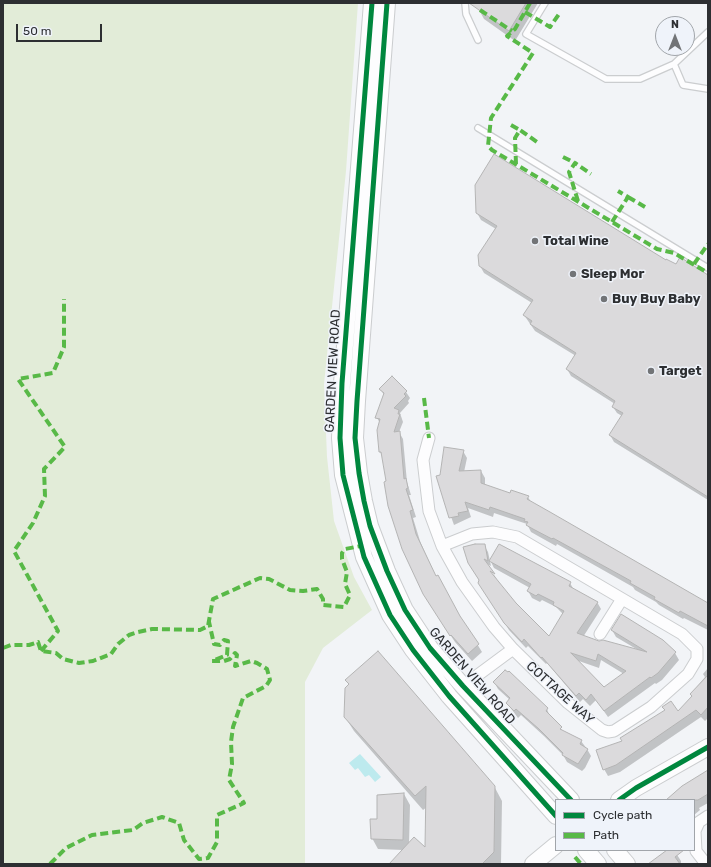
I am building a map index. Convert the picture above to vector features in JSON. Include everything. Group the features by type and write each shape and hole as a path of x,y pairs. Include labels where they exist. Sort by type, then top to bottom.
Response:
{"main road":[{"name":"GARDEN VIEW ROAD","path":"372,3 342,383 340,438 343,475 364,557 390,615 413,650 449,696 555,815"},
{"name":"GARDEN VIEW ROAD","path":"387,3 355,438 359,473 370,526 386,571 405,610 430,648 463,686 570,799"},
{"path":"620,799 636,788 708,747"},
{"path":"533,864 555,846"},
{"path":"587,851 598,864"},
{"path":"616,851 627,864"}],"street":[{"name":"COTTAGE WAY","path":"429,438 423,460 429,511 442,546 462,582 494,627 513,649 568,703 602,730 608,732 614,731 651,707 688,674 697,659 697,649 682,634 517,538 493,532 472,534 442,546"},
{"path":"600,634 622,599"},
{"path":"463,686 513,649"},
{"path":"706,864 696,850 695,831 699,822 708,816"}],"lane":[{"path":"465,3 466,14 478,40"},
{"path":"544,3 526,34 606,79 640,79 674,64 708,32"},
{"path":"674,64 683,85 708,89"},
{"path":"478,128 708,268"}],"green space":[{"path":"3,3 358,3 346,171 324,384 327,457 334,521 354,577 372,610 323,648 305,682 305,864 3,864"}],"water":[{"path":"360,754 381,777 375,782 369,775 365,777 358,768 355,770 349,763"}],"building":[{"path":"469,3 526,3 509,31"},
{"path":"494,154 666,260 676,264 680,257 708,275 708,497 609,435 623,413 612,407 615,401 566,369 576,353 530,324 532,321 523,315 533,300 479,266 478,255 497,226 476,213 475,185"},
{"path":"392,376 407,391 404,394 406,396 394,408 399,410 398,414 400,414 394,432 400,431 404,479 406,478 408,488 406,489 413,510 410,511 416,534 436,576 438,575 460,616 479,644 468,654 451,635 450,636 423,594 402,549 388,506 384,482 386,481 381,452 379,452 377,430 380,419 375,418 384,393 379,389"},
{"path":"444,447 464,450 459,471 481,470 481,483 510,493 511,490 529,496 527,499 708,603 708,626 680,611 679,613 630,583 631,581 553,538 552,539 526,525 528,522 524,521 525,519 490,507 489,510 465,502 468,511 458,513 459,516 449,518 436,476 440,475"},
{"path":"475,544 485,544 488,561 484,559 495,574 490,571 516,603 549,636 564,611 553,605 554,602 538,594 536,596 527,591 531,584 489,561 499,544 571,582 569,586 598,602 577,633 599,641 603,640 647,652 611,630 621,614 663,640 676,652 658,673 651,678 650,677 604,711 591,694 586,700 579,693 576,696 542,657 541,658 524,639 522,642 504,623 478,583 479,580 468,563 463,547","holes":["571,653 596,661 598,654 626,671 604,687"]},
{"path":"378,651 495,786 494,852 482,864 389,864 414,837 425,847 426,786 415,796 344,717 345,688 349,684 345,680"},
{"path":"505,670 508,672 509,671 548,708 546,711 562,727 560,729 582,740 580,744 588,749 578,764 562,755 563,753 539,729 516,709 514,711 506,703 510,698 493,682"},
{"path":"708,675 708,707 701,715 696,710 616,765 603,770 596,750 622,741 620,738 665,710 662,707 671,701 678,711 692,696 690,694"},
{"path":"708,770 708,794 698,800 667,799 682,786"},
{"path":"404,793 403,840 371,839 370,819 377,819 377,795"},
{"path":"666,851 683,851 675,857 680,864 648,864"}],"marked path":[{"path":"530,3 515,29 507,36 533,53 491,118 488,146 492,150 657,249 674,253 708,273"},
{"path":"480,10 512,31"},
{"path":"525,12 550,27 559,14"},
{"path":"511,125 520,130"},
{"path":"516,164 515,138 520,130 537,142"},
{"path":"563,157 575,163"},
{"path":"578,201 569,172 575,163 591,174"},
{"path":"612,222 628,197 618,191"},
{"path":"628,197 645,207"},
{"path":"694,264 708,244"},
{"path":"41,651 58,631 14,551 33,523 45,496 44,469 65,447 18,379 53,373 64,347 64,299"},
{"path":"424,398 429,438"},
{"path":"3,648 11,645 29,645 38,642 41,651 56,653 63,659 79,663 93,661 111,654 118,644 129,635 138,632 152,629 200,630 208,626 213,599 260,578 269,579 290,590 303,591 317,589 323,599 323,605 344,607 350,595 345,584 347,572 342,559 342,553 345,549 361,546"},
{"path":"50,864 66,848 92,835 133,830 143,823 162,817 179,823 184,840 199,859 208,858 217,842 217,815 244,803 229,780 232,764 231,742 233,727 243,698 266,686 270,680 267,669 257,663 251,661 235,666 237,655 235,653 230,659 224,661 212,661 227,655 228,641 224,640 220,645 214,644 209,622"},
{"path":"575,857 581,864"}],"cycle path":[{"path":"372,3 342,383 340,438 343,475 364,557 390,615 413,650 449,696 555,815"},
{"path":"387,3 355,438 364,501 370,526 387,571 405,610 430,648 463,686 570,799"},
{"path":"620,799 636,788 708,747"}],"place":[{"name":"Total Wine","path":"535,241"},
{"name":"Sleep Mor","path":"573,274"},
{"name":"Buy Buy Baby","path":"604,299"},
{"name":"Target","path":"651,371"}]}
